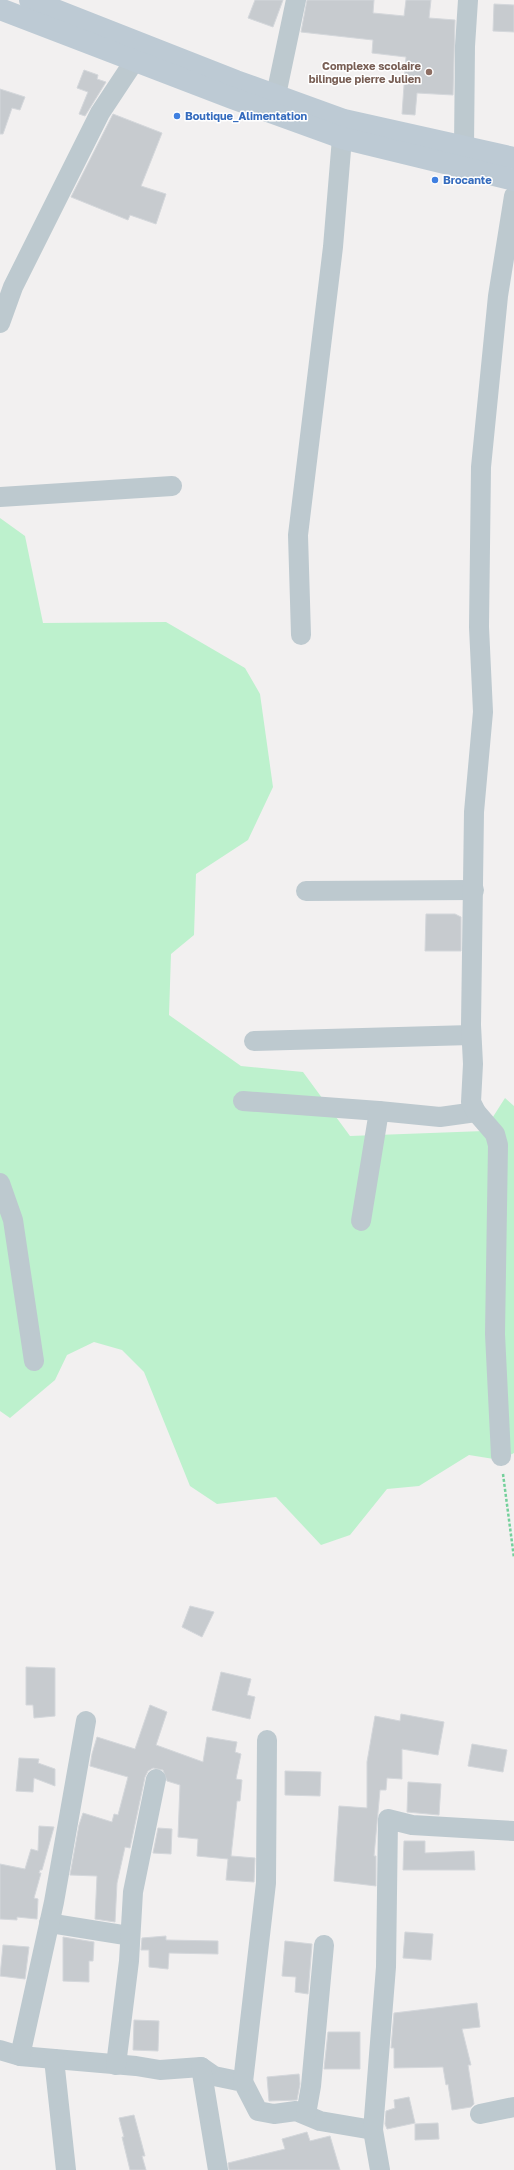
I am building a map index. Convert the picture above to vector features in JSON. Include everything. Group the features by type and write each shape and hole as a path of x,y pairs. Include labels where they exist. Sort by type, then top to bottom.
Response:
{"main road":[{"path":"30,0 236,81 344,120 514,158"},
{"path":"0,10 342,138 514,180"}],"street":[{"path":"276,95 296,0"},
{"path":"464,147 465,46 468,0"},
{"path":"2,314 13,287 100,113 135,60"},
{"path":"301,635 298,535 333,247 342,138"},
{"path":"501,1456 495,1334 498,1145 495,1134 476,1112 471,1102 473,1064 471,1035 474,812 483,712 479,627 481,467 498,296 514,196"},
{"path":"0,497 172,486"},
{"path":"306,890 474,890"},
{"path":"254,1041 471,1035"},
{"path":"243,1102 379,1111 440,1117 476,1112"},
{"path":"362,1221 379,1111"},
{"path":"0,1183 12,1220 34,1361"},
{"path":"20,2056 49,1923 86,1721"},
{"path":"267,1740 266,1883 244,2082 258,2111 274,2114 296,2111 320,2121 373,2130"},
{"path":"116,2065 130,1936 133,1892 156,1779"},
{"path":"380,2170 373,2130 386,1967 388,1819 412,1825 514,1831"},
{"path":"49,1923 130,1936"},
{"path":"306,2114 311,2086 324,1945"},
{"path":"0,2050 20,2056 160,2070 201,2067 214,2076 244,2082"},
{"path":"54,2059 66,2170"},
{"path":"201,2067 218,2170"},
{"path":"480,2114 514,2107"}],"path":[{"path":"501,1456 514,1558"}],"green space":[{"path":"0,518 25,536 43,623 166,622 245,668 260,694 273,787 248,840 196,874 194,935 171,954 169,1015 241,1066 303,1072 350,1136 484,1131 505,1098 514,1106 514,1453 500,1460 469,1455 419,1486 387,1489 350,1535 321,1545 276,1497 217,1504 190,1486 144,1372 122,1350 94,1342 67,1355 55,1380 10,1418 0,1411"}],"building":[{"path":"255,0 283,0 273,27 248,18"},
{"path":"307,0 374,0 373,13 404,16 406,0 431,0 429,18 455,20 453,95 417,93 415,115 402,114 406,57 372,53 373,40 301,32"},
{"path":"494,4 514,5 514,32 493,31"},
{"path":"84,70 98,75 97,79 106,82 85,116 79,114 88,92 77,88"},
{"path":"0,89 25,97 20,110 12,108 3,134 0,134"},
{"path":"113,114 162,133 141,186 166,194 156,224 130,215 128,220 71,197"},
{"path":"426,914 455,914 461,917 461,951 425,951"},
{"path":"190,1606 214,1612 202,1637 182,1627"},
{"path":"26,1667 55,1668 55,1716 34,1718 33,1705 26,1705"},
{"path":"221,1672 251,1679 247,1695 255,1697 250,1719 212,1710"},
{"path":"150,1705 167,1712 156,1745 203,1762 207,1737 237,1742 235,1752 241,1754 236,1779 242,1780 240,1801 237,1801 231,1856 255,1858 254,1882 226,1880 228,1859 197,1856 198,1839 178,1837 180,1785 167,1781 163,1770 153,1768 148,1771 145,1777 130,1848 125,1847 117,1883 115,1922 95,1919 97,1876 70,1875 79,1825 83,1813 112,1822 114,1814 118,1815 128,1777 90,1766 92,1754 97,1737 135,1749"},
{"path":"401,1714 444,1722 438,1755 402,1749 402,1779 387,1778 386,1790 380,1790 374,1856 376,1856 376,1886 334,1881 339,1806 367,1808 367,1762 375,1716 400,1721"},
{"path":"472,1744 507,1750 503,1772 468,1766"},
{"path":"19,1758 39,1759 38,1763 55,1769 55,1786 34,1778 33,1792 16,1791"},
{"path":"285,1771 321,1772 320,1796 285,1795"},
{"path":"408,1782 441,1784 439,1815 407,1812"},
{"path":"39,1826 54,1827 42,1870 40,1870 39,1873 41,1873 34,1898 38,1899 37,1919 17,1917 17,1920 0,1919 0,1864 25,1869 31,1849 38,1851"},
{"path":"158,1828 172,1829 171,1854 153,1853"},
{"path":"404,1841 425,1841 425,1853 474,1851 475,1870 403,1870"},
{"path":"405,1932 433,1934 431,1960 403,1958"},
{"path":"166,1936 166,1940 218,1941 218,1954 169,1953 168,1969 149,1967 149,1950 141,1950 142,1938"},
{"path":"63,1937 94,1942 93,1961 89,1961 89,1982 63,1981"},
{"path":"285,1941 312,1944 308,1994 295,1992 296,1977 282,1976"},
{"path":"3,1945 29,1947 25,1979 0,1976"},
{"path":"477,2003 480,2027 462,2029 471,2065 468,2065 474,2104 471,2107 452,2110 448,2084 446,2085 443,2067 394,2068 394,2048 391,2048 394,2013"},
{"path":"134,2020 159,2021 158,2051 133,2050"},
{"path":"328,2032 360,2032 360,2069 324,2069"},
{"path":"299,2074 300,2084 297,2100 269,2101 267,2077"},
{"path":"409,2097 415,2123 387,2129 385,2124 386,2111 395,2108 394,2100"},
{"path":"134,2115 145,2156 142,2156 146,2170 130,2170 122,2137 124,2137 119,2118"},
{"path":"438,2123 439,2139 415,2140 415,2124"},
{"path":"307,2132 310,2141 330,2136 340,2170 229,2170 228,2163 285,2149 282,2139"}],"place":[{"name":"Complexe scolaire bilingue pierre Julien","path":"429,72"},
{"name":"Boutique_Alimentation","path":"177,116"},
{"name":"Brocante","path":"435,180"}]}
